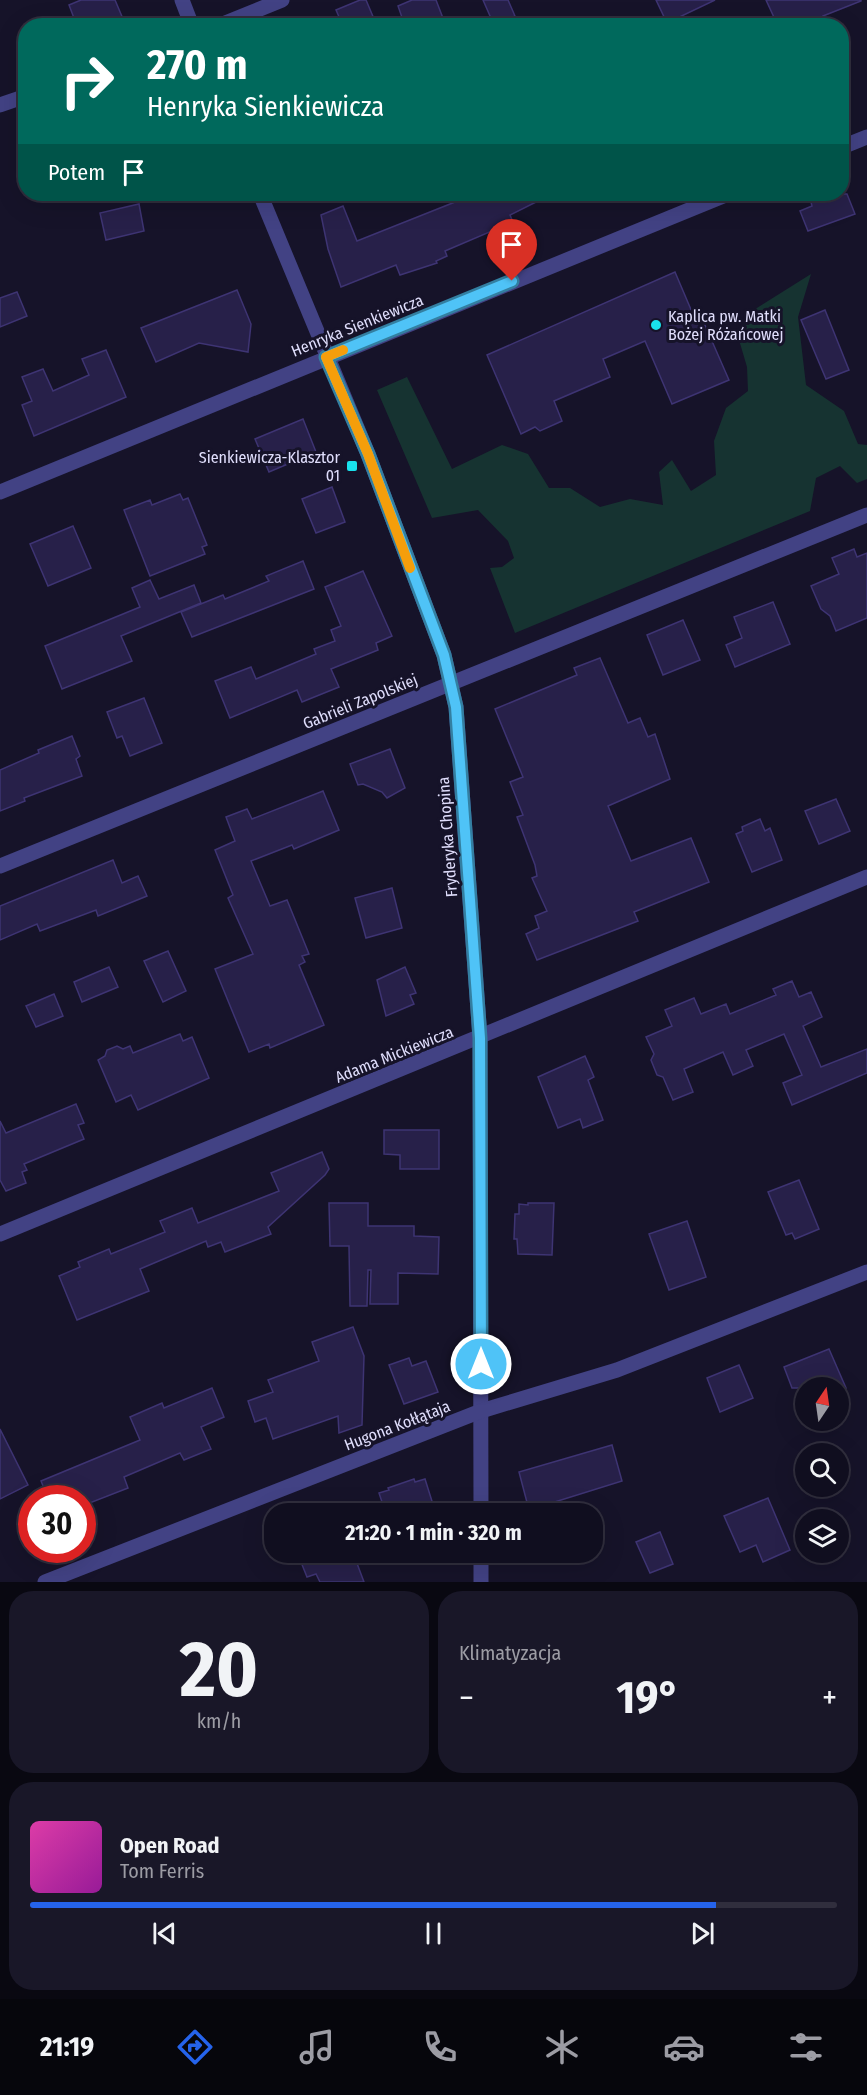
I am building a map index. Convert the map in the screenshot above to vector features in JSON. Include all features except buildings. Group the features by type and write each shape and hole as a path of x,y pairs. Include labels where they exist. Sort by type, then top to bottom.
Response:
{"street":[{"path":"182,0 189,18"},
{"path":"238,18 282,0"},
{"path":"0,105 18,99"},
{"path":"849,144 867,137"},
{"name":"Fryderyka Chopina","path":"263,201 368,454 444,655 456,707 480,1038 481,1503"},
{"name":"Henryka Sienkiewicza","path":"0,492 711,201"},
{"name":"Gabrieli Zapolskiej","path":"0,866 867,515"},
{"name":"Adama Mickiewicza","path":"0,1234 867,877"},
{"name":"Hugona Kołłątaja","path":"45,1582 481,1411 617,1370 867,1272"},
{"path":"481,1563 481,1582"}],"green space":[{"path":"811,274 798,317 806,385 844,411 858,444 867,445 867,479 857,483 840,466 816,478 810,511 515,633 490,568 502,567 514,558 508,541 478,510 432,518 377,390 407,377 452,469 502,445 528,454 549,488 570,488 600,507 630,499 663,505 659,472 672,460 691,491 716,475 714,441 726,408 748,391 747,367 737,333 749,313"}],"slow traffic":[{"path":"343,350 326,357 368,454 410,568"}],"place":[{"name":"Kaplica pw. Matki Bożej Różańcowej","path":"656,325"},
{"name":"Sienkiewicza-Klasztor 01","path":"352,466"}],"route":[{"path":"481,1364 480,1038 456,707 444,655 368,454 326,357 512,281"}]}
